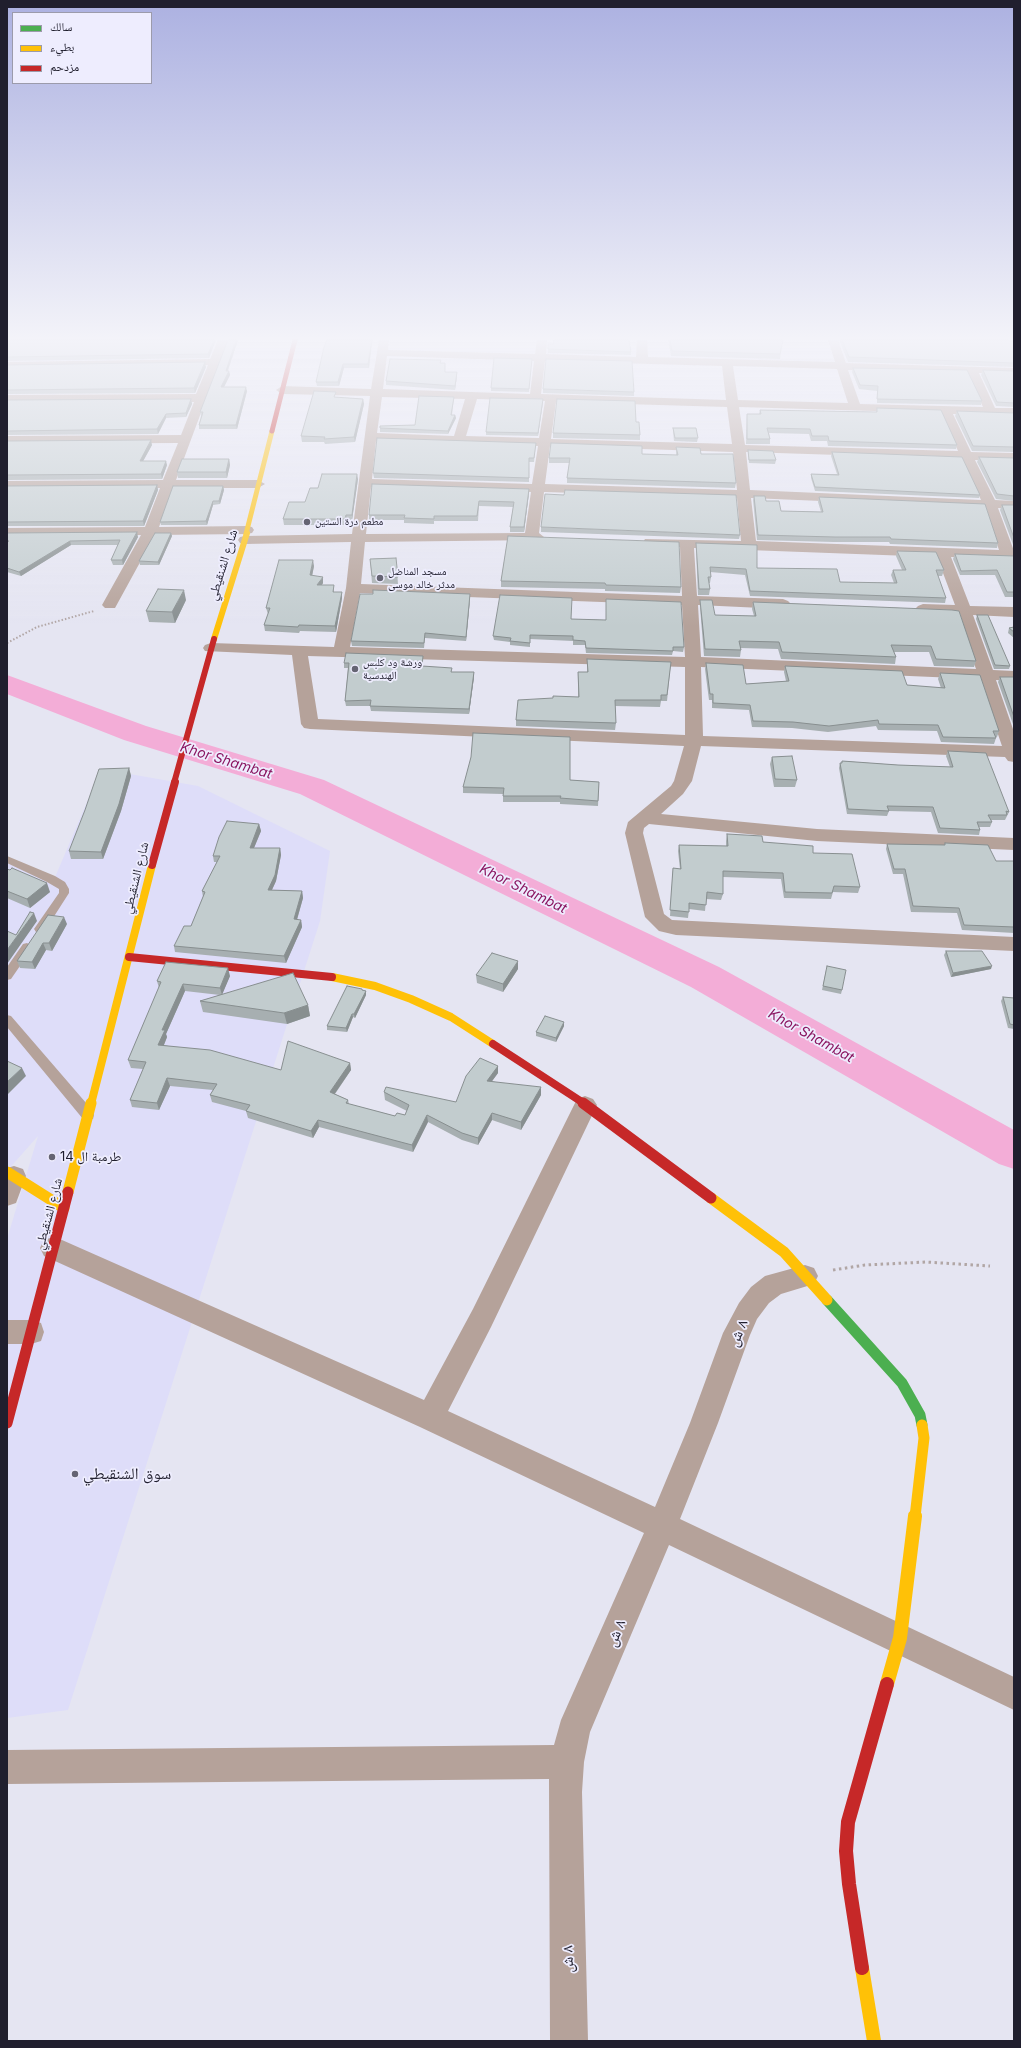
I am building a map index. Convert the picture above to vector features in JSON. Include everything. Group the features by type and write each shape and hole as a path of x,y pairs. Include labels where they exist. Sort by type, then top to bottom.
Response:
{"street":[{"path":"110,605 150,532 187,436"},
{"name":"شارع الشنقيطي","path":"7,1423 19,1332 53,1248 130,957 158,841 177,779 211,648 246,535 270,436"},
{"path":"459,440 460,436"},
{"path":"531,537 545,436"},
{"path":"737,436 748,546"},
{"path":"640,542 1011,554 990,504 957,436"},
{"path":"341,653 354,588 370,437 1014,457"},
{"path":"7,440 186,439"},
{"path":"365,483 743,494 1014,505"},
{"path":"7,485 258,484"},
{"path":"7,532 150,532 359,538 554,538"},
{"path":"687,544 693,662 694,741 680,786 670,797 635,826 634,833 655,917 666,926 1014,944"},
{"path":"299,651 310,724 1013,754 964,610 942,552"},
{"path":"354,588 800,605"},
{"path":"910,608 1014,612"},
{"path":"211,648 341,653 693,662 1014,676"},
{"path":"645,818 817,835 1014,844"},
{"path":"130,957 334,977 375,986 411,999 450,1017 585,1105 784,1252 902,1383 920,1415 924,1438 900,1638 848,1822 846,1851 849,1884 874,2041"},
{"path":"430,1418 482,1318 585,1105"},
{"path":"9,1182 64,1208"},
{"path":"53,1248 430,1418 661,1528 900,1638 1014,1694"},
{"name":"٨ ش","path":"569,2041 565,1792 567,1762 573,1732 661,1528 704,1423 737,1333 748,1312 760,1295 774,1284 805,1276"},
{"path":"7,1768 567,1762"}],"lane":[{"path":"7,859 62,885 64,889 64,893 7,976"},
{"path":"7,1019 88,1115"}],"path":[{"path":"7,643 37,627 104,609 110,605"},
{"path":"805,1276 865,1265 896,1263 950,1263 990,1266"}],"shaded area":[{"name":"سوق الشنقيطي","path":"101,769 198,786 330,851 320,921 68,1710 7,1718 7,1239 38,1136 7,1171 7,861 53,882"}],"building":[{"path":"301,436 354,436 354,437 324,439 325,437"},
{"path":"675,436 698,436 698,438 675,438"},
{"path":"747,436 769,436 770,439 747,439"},
{"path":"812,436 953,436 957,445 829,441 828,436"},
{"path":"968,436 1014,436 1014,447 973,446"},
{"path":"377,438 536,443 534,458 529,458 529,478 373,473"},
{"path":"151,440 140,461 166,461 161,474 7,475 7,441"},
{"path":"551,443 642,446 642,454 678,455 676,447 700,448 701,454 733,454 736,483 567,478 570,458 549,458"},
{"path":"748,450 773,451 776,460 749,460"},
{"path":"832,452 962,457 980,495 815,487 811,474 839,475"},
{"path":"979,457 1014,458 1014,496 997,494"},
{"path":"182,459 229,459 226,472 177,472"},
{"path":"322,474 357,474 352,515 346,515 345,519 283,519 289,502 305,502 310,488 318,488"},
{"path":"372,484 529,489 524,527 510,527 514,502 479,501 477,516 434,516 434,519 404,518 405,515 369,515"},
{"path":"157,485 143,521 7,522 7,486"},
{"path":"173,486 223,486 219,501 213,501 206,521 160,522"},
{"path":"565,490 736,495 740,535 541,527 545,494 564,495"},
{"path":"754,496 765,496 766,501 779,501 781,511 823,512 819,497 985,504 998,543 891,539 890,537 758,535"},
{"path":"1002,505 1014,505 1014,538"},
{"path":"137,532 122,560 111,560 120,540 70,541 19,572 7,568 7,542 9,541 7,541 7,533"},
{"path":"155,533 171,533 158,562 139,561"},
{"path":"508,536 679,542 681,587 606,585 605,583 501,581"},
{"path":"696,543 757,545 757,568 837,569 840,582 897,583 893,570 906,570 897,551 936,552 944,570 936,570 946,598 750,591 746,569 710,567 711,577 708,577 710,589 699,589"},
{"path":"955,554 1014,556 1014,592 1007,592 997,570 961,571"},
{"path":"396,558 398,577 372,576 370,559"},
{"path":"279,560 313,560 310,575 323,577 317,585 334,585 333,592 342,592 335,626 299,625 298,627 264,625 270,608 266,608"},
{"path":"158,589 184,590 172,612 146,611"},
{"path":"373,590 470,594 466,637 425,633 424,643 351,641 360,594 373,594"},
{"path":"500,595 572,598 571,619 606,620 606,599 681,602 684,647 673,647 673,651 586,648 585,641 573,640 573,636 530,635 530,643 510,641 511,638 493,636"},
{"path":"700,600 712,600 715,615 756,616 753,602 959,611 976,661 936,659 931,646 891,645 896,657 782,652 779,642 739,641 741,650 705,649"},
{"path":"977,615 988,615 1010,666 995,665"},
{"path":"1014,627 1014,632 1009,628"},
{"path":"346,653 423,656 422,666 452,668 451,672 474,672 469,709 370,706 371,700 345,701 349,663 344,663"},
{"path":"587,659 671,662 667,695 661,695 661,700 615,700 616,723 516,720 518,700 553,698 553,696 579,697 578,672 588,672"},
{"path":"706,663 743,665 746,684 789,681 785,666 902,671 907,685 945,688 940,673 980,675 999,731 993,731 996,738 943,737 938,725 879,724 878,720 829,726 793,722 753,721 750,705 713,703 713,694 710,694"},
{"path":"1000,677 1014,677 1014,717"},
{"path":"473,733 570,737 570,780 599,782 598,801 560,798 561,796 503,796 504,788 463,787 471,757"},
{"path":"948,751 986,753 1009,812 1006,811 1007,815 988,815 992,822 977,822 980,830 940,828 933,807 887,806 889,811 848,809 840,763 842,763 842,761 953,767"},
{"path":"792,756 797,780 775,779 772,757"},
{"path":"129,768 119,804 101,852 69,851 99,769"},
{"path":"227,821 259,824 250,848 280,848 275,875 268,890 302,891 294,919 301,920 284,956 174,946 184,926 191,926 205,892 202,891 220,856 213,856 219,837"},
{"path":"727,834 762,836 763,842 813,846 813,853 852,854 860,887 834,886 832,893 785,892 783,873 723,871 723,894 707,892 706,905 689,903 689,912 670,910 673,868 681,869 679,845 728,846"},
{"path":"945,843 988,845 996,861 1014,861 1014,927 964,925 959,908 913,906 905,869 894,869 887,844 945,845"},
{"path":"12,868 47,883 27,899 7,891 7,869 10,870"},
{"path":"30,912 34,913 7,950 7,931 16,935"},
{"path":"48,915 64,917 49,943 43,943 32,962 17,961"},
{"path":"946,951 982,951 992,966 953,973"},
{"path":"492,953 518,961 503,984 476,975"},
{"path":"166,962 228,968 220,988 183,984 162,1030 165,1030 158,1045 210,1050 281,1070 288,1041 350,1063 330,1092 348,1100 346,1103 395,1116 397,1113 405,1115 409,1105 384,1092 386,1087 456,1102 466,1076 480,1058 498,1066 487,1081 541,1087 521,1122 492,1113 478,1138 462,1133 427,1115 412,1145 318,1120 311,1131 246,1111 250,1105 210,1095 217,1084 167,1078 157,1103 130,1100 146,1062 128,1060 161,982 157,981"},
{"path":"827,966 846,970 842,990 823,986"},
{"path":"293,973 308,1005 284,1013 200,1001"},
{"path":"347,986 366,991 354,1014 352,1014 346,1028 327,1026"},
{"path":"1003,997 1014,998 1014,1025 1010,1024"},
{"path":"545,1016 564,1022 556,1038 536,1032"},
{"path":"7,1061 22,1068 7,1082"}],"waterway":[{"name":"Khor Shambat","path":"7,684 135,733 312,787 705,977 1014,1151"}],"traffic: fast":[{"path":"827,1300 902,1383 920,1415 922,1425"}],"traffic: slow":[{"path":"214,639 245,540 271,436"},
{"path":"68,1192 152,865"},
{"path":"332,977 375,986 411,999 451,1017 493,1044"},
{"path":"7,1172 64,1208"},
{"path":"711,1198 784,1252 827,1300"},
{"path":"887,1684 900,1638 924,1438 922,1425"},
{"path":"862,1968 874,2041"}],"traffic: jam":[{"path":"152,865 214,639"},
{"path":"129,957 332,977"},
{"path":"493,1044 574,1096 711,1198"},
{"path":"7,1423 68,1192"},
{"path":"862,1968 849,1884 846,1851 848,1822 887,1684"}],"place":[{"name":"مطعم درة الستين","path":"307,522"},
{"name":"مسجد المناضل مدثر خالد موسى","path":"380,578"},
{"name":"ورشة ود كلبس الهندسية","path":"355,669"},
{"name":"طرمبة ال 14","path":"52,1157"},
{"name":"سوق الشنقيطي","path":"75,1474"}]}
